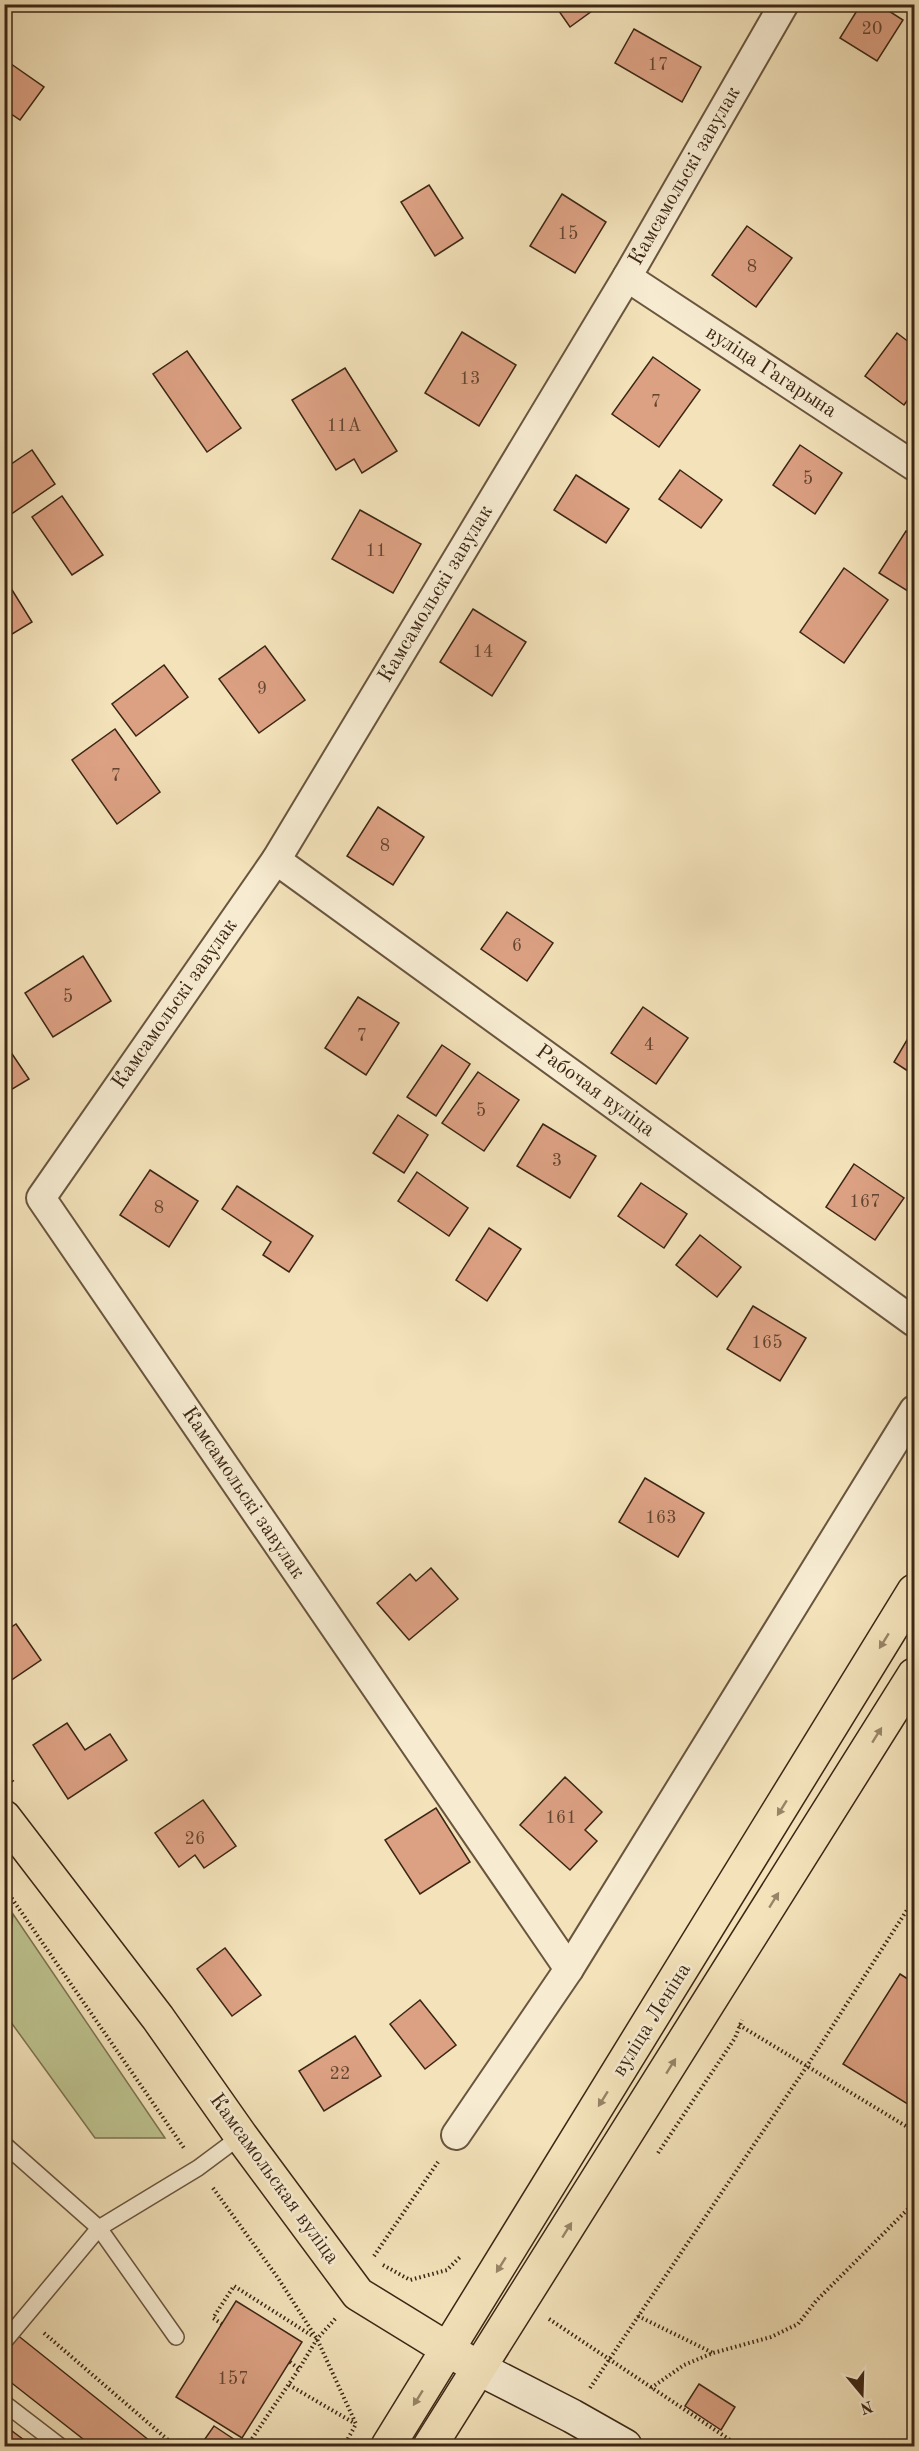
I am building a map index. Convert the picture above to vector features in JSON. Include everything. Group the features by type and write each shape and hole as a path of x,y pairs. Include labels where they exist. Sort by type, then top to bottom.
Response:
{"main road":[{"name":"вуліца Леніна","path":"388,2446 915,1591"},
{"name":"вуліца Леніна","path":"430,2446 915,1675"},
{"name":"Камсамольская вуліца","path":"9,1835 158,2018 241,2136 358,2294 478,2368 573,2416 625,2446"}],"street":[{"name":"Камсамольскі завулак","path":"568,1969 41,1198 276,860 627,277 784,4"},
{"name":"вуліца Гагарына","path":"627,277 915,466"},
{"name":"Рабочая вуліца","path":"276,860 915,1322"},
{"path":"456,2135 568,1969 915,1410"}],"lane":[{"path":"4,2342 99,2228 198,2168 241,2136"},
{"path":"4,2144 99,2228 176,2337"},
{"path":"4,2403 60,2446"}],"path":[{"path":"4,1887 198,2168 278,2278 317,2339 356,2424"},
{"path":"609,2360 807,2066 915,1899"},
{"path":"739,2025 915,2131"},
{"path":"678,2126 735,2038"},
{"path":"374,2256 456,2135"},
{"path":"651,2388 684,2365 713,2353 771,2337 798,2324 816,2301 915,2203"},
{"path":"222,2324 213,2318 234,2286 317,2339"},
{"path":"247,2446 317,2339 342,2312"},
{"path":"638,2316 713,2353"},
{"path":"24,2317 155,2427 168,2444 175,2446"},
{"path":"547,2318 739,2446"},
{"path":"290,2362 299,2369"},
{"path":"289,2385 356,2424"},
{"path":"344,2446 356,2424"},
{"path":"727,2446 731,2441"}],"green space":[{"path":"13,1914 165,2138 95,2138 5,2014 5,1980"}],"building":[{"path":"554,4 593,4 596,8 570,27"},
{"path":"861,4 878,4 903,20 877,61 840,38"},
{"path":"634,29 701,67 682,102 615,63"},
{"path":"4,59 44,87 20,120 4,109"},
{"path":"429,185 463,238 435,256 401,202"},
{"path":"562,194 606,222 575,273 530,246"},
{"path":"747,226 792,258 756,307 712,275"},
{"path":"462,332 516,365 479,426 425,393"},
{"path":"897,333 914,346 914,391 904,405 865,376"},
{"path":"187,351 241,428 207,452 153,374"},
{"path":"653,357 700,390 659,447 612,414"},
{"path":"345,368 397,451 362,473 354,459 336,470 292,400"},
{"path":"800,445 842,473 815,514 773,485"},
{"path":"32,450 55,484 7,517 4,513 4,469"},
{"path":"680,470 722,500 701,528 659,499"},
{"path":"576,475 629,509 606,543 554,510"},
{"path":"62,496 103,555 72,575 32,517"},
{"path":"360,510 421,544 393,593 332,559"},
{"path":"906,531 914,536 914,595 879,573"},
{"path":"844,568 888,600 844,663 800,632"},
{"path":"4,577 32,622 4,639"},
{"path":"473,609 526,642 492,696 440,662"},
{"path":"265,646 305,700 259,733 219,679"},
{"path":"164,665 188,697 136,736 112,704"},
{"path":"115,729 160,792 117,824 72,760"},
{"path":"378,807 424,837 393,885 347,856"},
{"path":"507,912 553,943 527,981 481,949"},
{"path":"83,956 111,1001 53,1037 25,993"},
{"path":"358,997 399,1023 366,1075 325,1048"},
{"path":"643,1007 688,1038 656,1084 611,1053"},
{"path":"914,1028 914,1075 894,1062"},
{"path":"4,1042 29,1079 4,1094"},
{"path":"442,1045 470,1064 436,1116 407,1097"},
{"path":"478,1072 519,1100 484,1151 442,1123"},
{"path":"398,1115 428,1135 404,1173 373,1153"},
{"path":"543,1124 596,1156 570,1198 517,1166"},
{"path":"854,1164 904,1198 875,1240 826,1207"},
{"path":"150,1170 198,1201 169,1247 120,1215"},
{"path":"417,1172 468,1208 449,1236 398,1201"},
{"path":"641,1183 687,1214 664,1248 618,1216"},
{"path":"237,1186 313,1236 289,1272 263,1255 271,1242 222,1209"},
{"path":"489,1228 521,1249 487,1301 456,1280"},
{"path":"700,1235 741,1267 717,1297 676,1265"},
{"path":"753,1306 806,1338 780,1381 727,1349"},
{"path":"645,1478 704,1513 678,1557 619,1522"},
{"path":"431,1568 458,1599 409,1640 377,1603 410,1574 416,1581"},
{"path":"16,1624 41,1660 4,1685 4,1632"},
{"path":"67,1723 85,1750 110,1734 127,1760 68,1799 33,1745"},
{"path":"565,1777 602,1812 585,1830 597,1841 570,1870 520,1825"},
{"path":"203,1800 236,1846 204,1868 195,1855 179,1867 155,1833"},
{"path":"436,1808 470,1862 420,1894 385,1840"},
{"path":"225,1948 261,1995 232,2016 197,1969"},
{"path":"900,1974 914,1983 914,2108 843,2064"},
{"path":"420,2000 456,2045 425,2069 390,2024"},
{"path":"355,2036 381,2076 324,2111 299,2071"},
{"path":"236,2301 302,2342 242,2438 176,2397"},
{"path":"16,2334 150,2441 145,2446 92,2446 4,2377 4,2348"},
{"path":"699,2384 735,2407 721,2430 685,2406"},
{"path":"4,2425 32,2446 4,2446"},
{"path":"214,2426 238,2442 236,2446 200,2446"}]}
